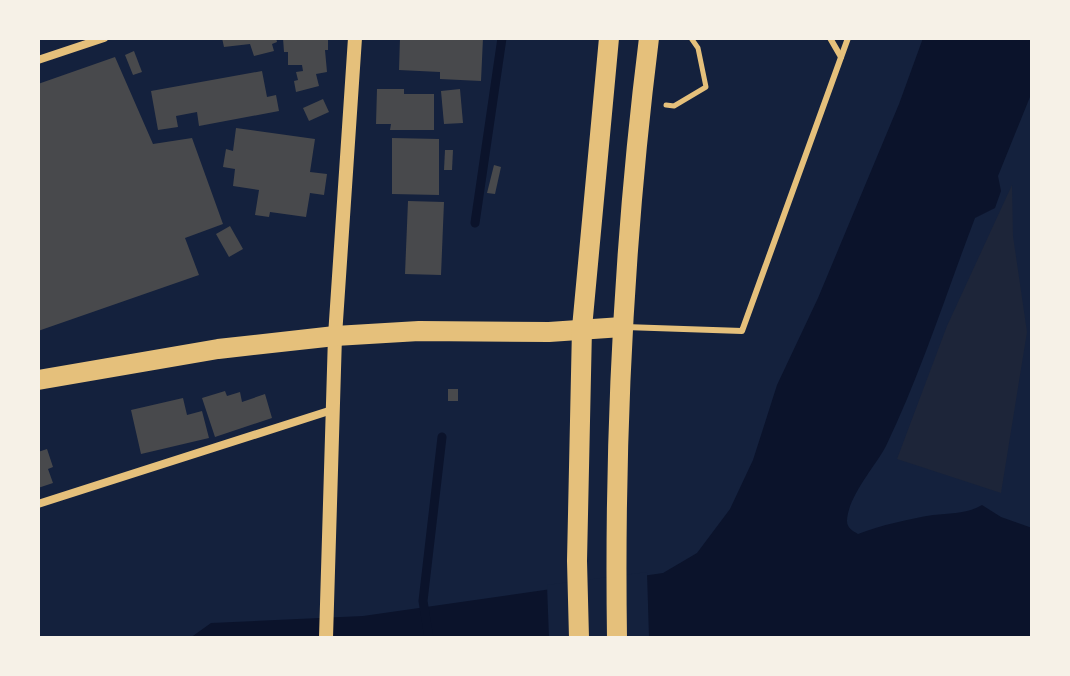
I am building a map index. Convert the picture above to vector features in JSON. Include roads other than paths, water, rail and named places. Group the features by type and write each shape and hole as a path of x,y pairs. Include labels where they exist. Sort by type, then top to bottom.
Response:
{"main road":[{"path":"579,638 577,561 582,328 609,38"},
{"path":"617,638 619,376 627,242 649,38"},
{"path":"38,380 218,349 335,336 419,331 549,332 622,327"}],"street":[{"path":"38,60 104,38"},
{"path":"326,638 335,336 355,38"},
{"path":"38,504 332,410"}],"lane":[{"path":"830,38 841,57"},
{"path":"622,327 742,331 848,38"}],"waterway":[{"path":"475,223 502,38"},
{"path":"429,638 423,601 442,437"}]}
